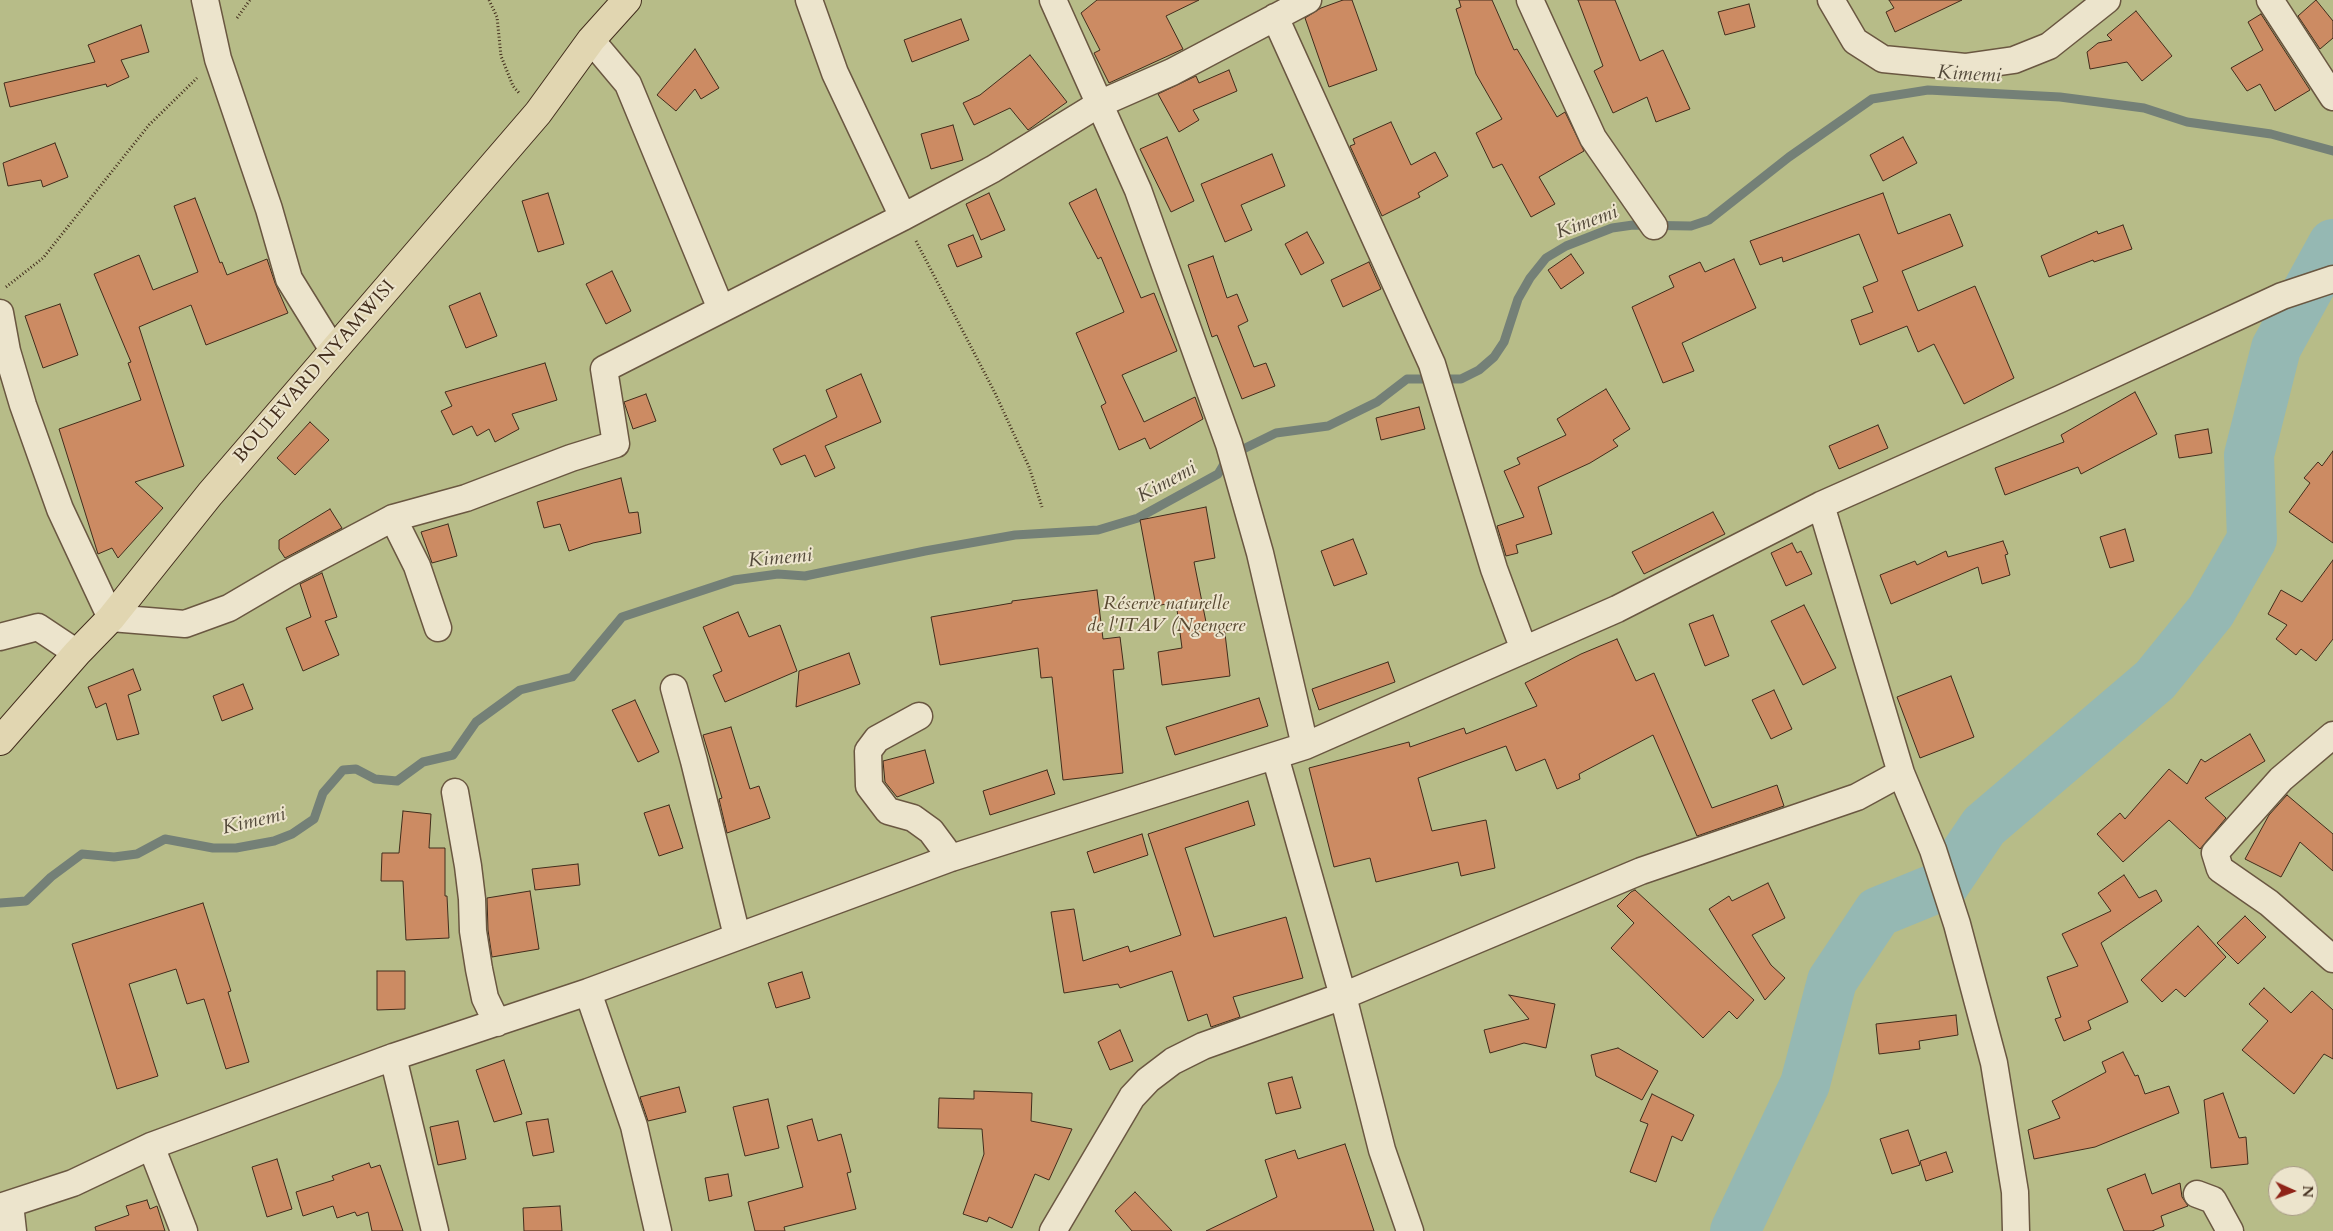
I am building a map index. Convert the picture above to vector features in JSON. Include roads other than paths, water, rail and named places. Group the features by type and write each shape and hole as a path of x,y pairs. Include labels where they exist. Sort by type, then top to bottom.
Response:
{"main road":[{"name":"BOULEVARD NYAMWISI","path":"0,741 77,653 111,618 210,494 538,113 620,3"}],"street":[{"path":"205,0 218,58 269,209 289,279 333,350"},
{"path":"809,0 835,73 903,217"},
{"path":"1053,0 1138,190 1229,444 1260,553 1305,746"},
{"path":"1530,0 1593,138 1654,226"},
{"path":"1831,0 1855,42 1883,58 1965,67 2014,60 2049,46 2107,0"},
{"path":"2270,0 2333,97"},
{"path":"0,312 10,360 60,508 111,618 185,624 229,608 287,574 393,518 466,498 571,458 616,444 604,369 903,217 993,168 1099,104 1172,72 1289,6 1432,364 1494,569 1524,650"},
{"path":"591,40 628,84 721,309"},
{"path":"13,1231 5,1206 73,1183 151,1146 393,1057 588,992 951,858 1305,746 1618,609 1821,505 2060,400 2282,296 2333,279"},
{"path":"1821,505 1901,773 1933,850 1957,924 1994,1063 2015,1192 2016,1231"},
{"path":"393,518 417,566 438,628"},
{"path":"0,637 38,627 77,653"},
{"path":"674,688 737,936"},
{"path":"918,716 877,739 868,751 869,786 888,811 913,818 930,831 951,858"},
{"path":"2333,735 2281,779 2215,853 2220,869 2269,903 2333,958"},
{"path":"1275,756 1343,996 1382,1150 1410,1231"},
{"path":"1053,1231 1132,1097 1148,1080 1173,1061 1203,1046 1343,996 1641,871 1857,797 1901,773"},
{"path":"455,792 469,874 473,932 479,970 485,998 497,1023"},
{"path":"588,992 634,1126 658,1231"},
{"path":"393,1057 435,1231"},
{"path":"151,1146 184,1231"},
{"path":"2197,1194 2213,1200 2230,1231"}],"waterway":[{"name":"Kimemi","path":"0,903 26,901 51,877 82,854 114,857 137,854 165,839 213,848 236,848 274,841 292,834 314,819 323,793 343,770 356,769 375,779 397,781 423,762 453,755 476,722 520,690 572,677 622,617 734,580 778,574 805,576 925,551 1015,535 1098,530 1138,518 1218,474 1229,456 1276,433 1328,426 1377,402 1407,379 1461,379 1479,370 1494,357 1504,342 1518,299 1530,278 1546,258 1566,246 1612,228 1633,225 1691,226 1709,220 1789,157 1872,99 1928,90 2060,97 2144,108 2187,122 2271,134 2333,151"},
{"path":"1735,1231 1805,1084 1832,981 1878,912 1944,885 1984,826 2155,680 2211,611 2252,539 2249,455 2276,348 2333,244"}],"park label":[{"name":"Réserve naturelle de l'ITAV (Ngengere","path":"1166,616"}]}
